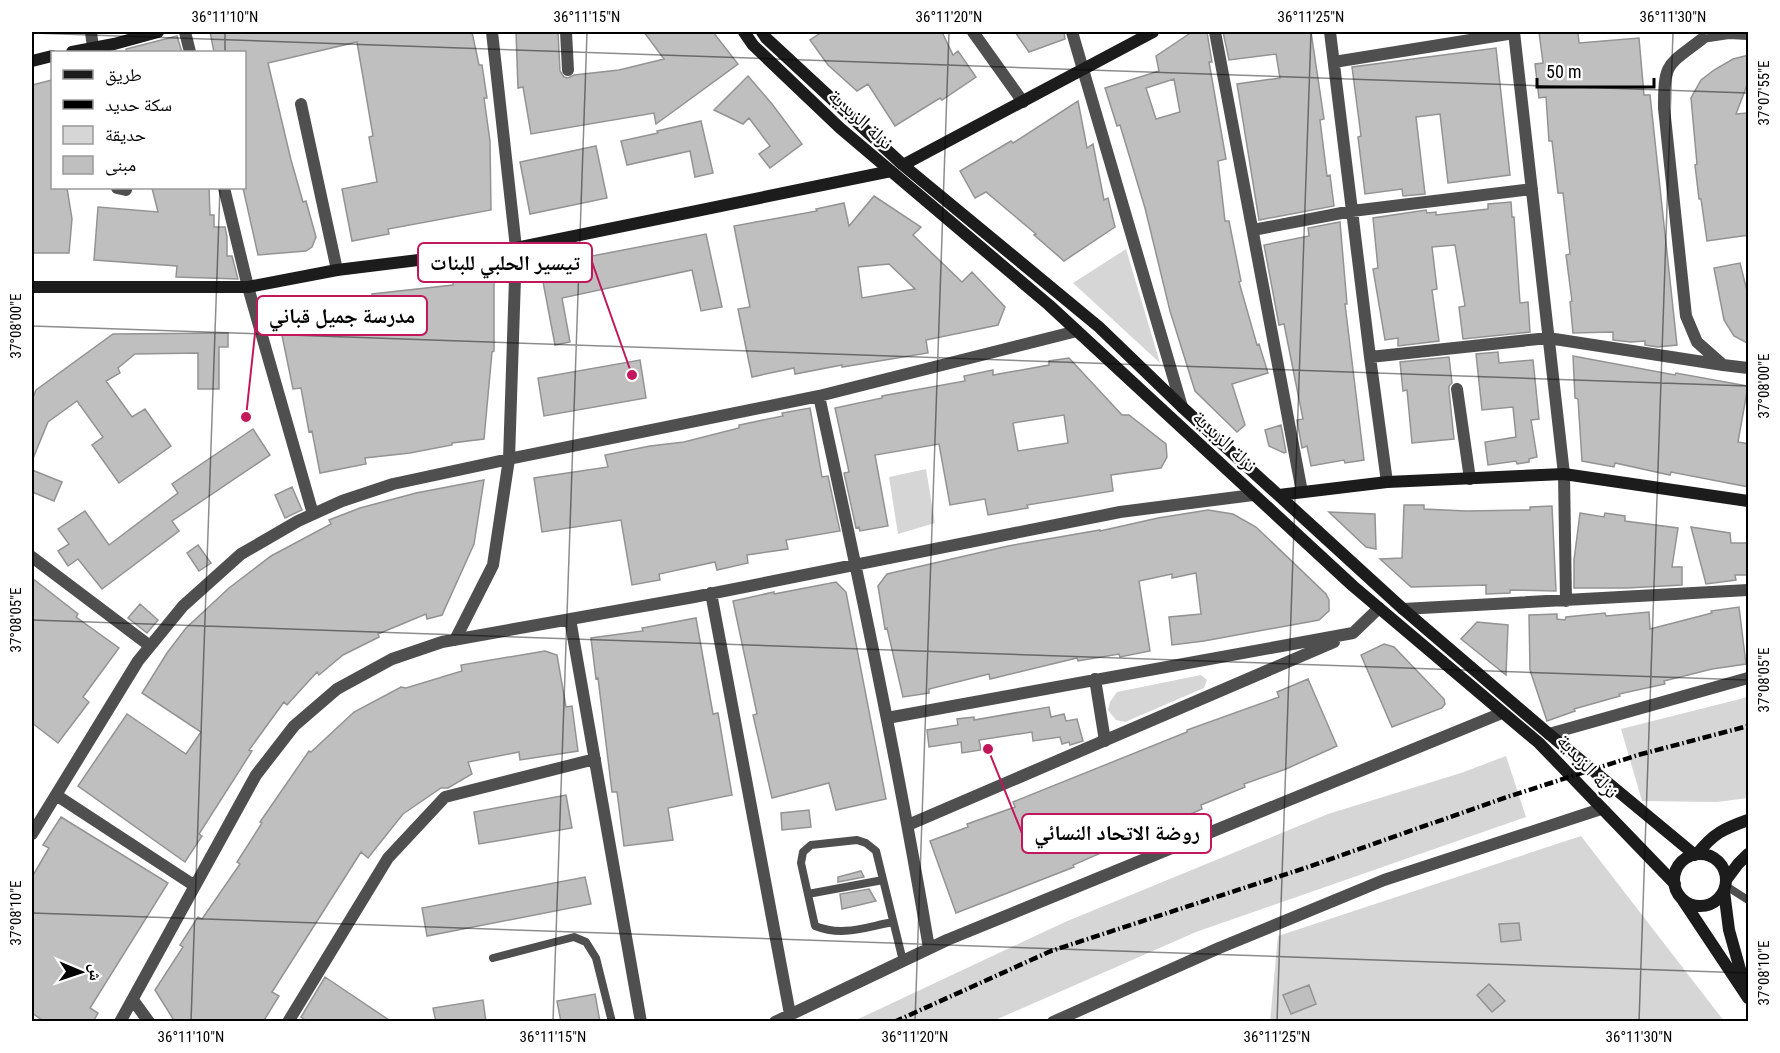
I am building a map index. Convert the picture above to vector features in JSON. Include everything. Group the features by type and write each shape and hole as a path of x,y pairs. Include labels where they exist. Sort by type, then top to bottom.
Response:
{"main road":[{"path":"80,51 158,32"},
{"name":"نزلة الزبدية","path":"744,32 753,45 840,128 1077,331 1253,495 1379,608 1539,743 1676,888"},
{"name":"نزلة الزبدية","path":"762,32 903,165 1099,327 1182,407 1402,609 1548,734 1696,854 1705,854 1718,861 1725,873 1725,886"},
{"path":"903,165 1083,70 1138,35 1153,32"},
{"path":"32,61 51,56"},
{"path":"32,287 248,287 337,270 516,248 891,171"},
{"path":"1279,495 1387,482 1564,474 1749,501"},
{"path":"1749,820 1730,826 1712,836 1696,854 1688,857 1677,868 1676,888 1682,899 1697,906 1713,903 1738,864 1749,854"},
{"path":"1725,886 1733,949 1748,997"},
{"path":"1676,888 1717,954 1748,997"}],"street":[{"path":"91,32 93,48"},
{"path":"184,32 190,51"},
{"path":"455,640 493,565 509,459 516,248 492,32"},
{"path":"566,32 568,70"},
{"path":"973,32 1023,102"},
{"path":"1072,32 1182,407"},
{"path":"1215,32 1302,492"},
{"path":"1330,32 1387,482"},
{"path":"1334,62 1514,32 1564,474 1566,601"},
{"path":"1702,39 1669,64 1664,82 1664,108 1686,316 1697,342 1723,365"},
{"path":"301,104 337,270"},
{"path":"224,189 248,287 313,514"},
{"path":"1252,230 1352,211 1532,189"},
{"path":"32,834 138,661 183,606 241,554 313,514 342,501 393,484 819,396 1077,331"},
{"path":"1370,357 1548,338 1749,368"},
{"path":"1457,389 1470,479"},
{"path":"819,396 887,718 929,948"},
{"path":"120,1022 256,776 294,726 337,689 392,658 455,640 711,593 1120,512 1253,495"},
{"path":"32,557 150,646"},
{"path":"1402,609 1749,590"},
{"path":"711,593 790,1014"},
{"path":"908,825 1353,633 1379,608"},
{"path":"570,619 641,1022"},
{"path":"887,718 1353,633"},
{"path":"1548,734 1749,678"},
{"path":"1095,680 1105,741"},
{"path":"775,1022 929,948 1502,713"},
{"path":"288,1022 388,858 445,797 595,759"},
{"path":"56,795 195,886"},
{"path":"1053,1022 1219,948 1384,880 1601,809"},
{"path":"133,1000 150,1022"}],"lane":[{"path":"1702,39 1729,35 1749,36"},
{"path":"893,922 841,932 830,932 815,926 801,862 803,852 811,845 857,840 866,843 876,851 903,961"},
{"path":"808,894 883,880"},
{"path":"1725,886 1749,900"},
{"path":"493,958 574,937 586,942 596,958 612,1022"}],"green space":[{"path":"1126,249 1160,363 1073,283"},
{"path":"926,469 935,523 898,534 889,477"},
{"path":"1201,675 1207,680 1204,688 1125,722 1116,720 1108,710 1117,692"},
{"path":"1748,697 1748,798 1717,802 1642,801 1621,729"},
{"path":"1506,756 1526,817 1196,932 993,1021 854,1021 1065,922 1328,814 1461,773"},
{"path":"1581,836 1724,1021 1270,1022 1278,936"}],"building":[{"path":"210,32 472,32 479,65 482,65 487,98 484,98 490,141 491,210 388,229 389,234 352,241 342,189 377,182 369,137 373,136 357,42 268,63 291,160 316,237 312,247 306,251 258,255 243,189 246,189 246,51 214,51"},
{"path":"516,32 558,32 560,71 564,77 568,78 574,75 619,70 664,59 644,32 713,32 738,64 656,124 654,113 531,134 523,87 518,88"},
{"path":"822,32 942,32 953,55 958,51 976,77 942,100 940,98 895,126 868,84 857,91 828,65 810,40"},
{"path":"1015,32 1064,32 1065,39 1029,52"},
{"path":"1192,32 1207,32 1212,62 1209,62 1226,159 1218,161 1225,221 1229,221 1241,281 1239,282 1257,345 1259,344 1268,373 1232,384 1245,425 1237,432 1195,391 1170,311 1145,208 1120,125 1117,126 1105,88 1159,71 1156,56","holes":["1174,79 1180,112 1156,119 1146,88"]},
{"path":"1223,32 1311,32 1324,119 1320,120 1327,176 1330,175 1334,206 1259,220 1237,84 1280,78 1276,54 1229,60"},
{"path":"1539,32 1578,32 1579,43 1639,38 1644,95 1650,95 1677,345 1658,347 1645,345 1645,341 1613,340 1613,332 1573,333 1570,302 1572,301 1566,255 1570,254 1563,193 1558,193 1552,141 1549,141 1546,97 1539,98 1535,64 1543,63"},
{"path":"177,36 182,51 126,51 126,49"},
{"path":"1496,48 1510,175 1448,183 1440,114 1416,117 1425,194 1403,196 1402,189 1365,194 1358,137 1361,136 1352,67"},
{"path":"1749,55 1749,80 1736,114 1747,113 1749,235 1707,241 1695,165 1697,164 1691,98 1701,80 1714,70 1733,59"},
{"path":"748,76 802,144 770,168 759,154 770,146 749,118 743,124 714,110"},
{"path":"51,80 51,189 67,189 72,219 69,253 32,253 32,85"},
{"path":"1078,101 1087,148 1093,144 1104,200 1108,198 1115,227 1064,261 986,192 975,198 960,171 1011,141 1013,143"},
{"path":"701,121 713,173 695,177 690,151 627,165 621,141"},
{"path":"596,146 607,198 530,214 520,162"},
{"path":"152,189 209,189 210,215 214,215 214,227 225,227 227,256 232,256 238,279 176,277 177,266 94,260 98,207 158,212"},
{"path":"874,196 921,227 913,235 962,282 972,272 1005,307 998,325 926,340 928,353 795,374 794,368 752,377 738,309 750,307 734,226 817,211 816,209 844,203 849,226","holes":["889,264 915,289 862,298 858,267"]},
{"path":"1511,202 1520,303 1528,302 1530,332 1463,339 1459,307 1465,306 1455,245 1432,247 1437,289 1432,290 1439,341 1398,346 1398,338 1385,340 1373,269 1378,268 1373,218 1426,210 1427,213 1436,212 1436,215 1488,209 1488,204"},
{"path":"1340,222 1347,304 1345,304 1364,460 1345,463 1344,460 1311,466 1307,446 1302,448 1297,420 1303,419 1284,324 1279,325 1264,245 1309,236 1308,228"},
{"path":"706,234 722,307 701,311 692,270 562,298 570,342 555,345 540,266"},
{"path":"1740,263 1749,299 1749,344 1734,336 1724,320 1714,268"},
{"path":"494,273 494,351 492,352 484,439 452,443 452,445 410,453 365,458 366,464 320,473 301,388 293,389 278,316 372,298 372,294 453,285 453,280"},
{"path":"228,333 228,347 219,347 219,389 198,389 198,353 135,354 118,368 120,373 106,381 132,417 145,409 171,446 119,483 92,445 103,437 77,401 48,422 32,461 32,400 36,390 113,334"},
{"path":"1498,352 1499,363 1533,360 1539,419 1531,420 1537,457 1529,459 1529,462 1517,464 1516,461 1488,465 1485,442 1516,437 1513,407 1482,410 1476,354"},
{"path":"1573,356 1748,386 1738,442 1749,444 1749,487 1671,472 1670,475 1615,463 1614,467 1582,461"},
{"path":"1449,357 1452,383 1449,390 1454,439 1412,443 1407,390 1403,391 1400,362"},
{"path":"1069,358 1122,415 1129,415 1166,444 1167,457 1161,468 1111,475 1113,491 1027,505 1028,508 988,515 985,499 950,505 939,444 875,455 888,526 860,531 859,527 856,528 844,473 849,472 835,408 882,398 882,396 965,381 964,376 993,370 993,375 1049,365 1049,361","holes":["1064,415 1068,443 1018,451 1013,423"]},
{"path":"640,360 646,398 544,416 538,378"},
{"path":"810,408 822,477 828,476 840,531 786,540 788,549 747,555 748,563 717,570 715,562 659,574 660,580 632,585 621,520 542,532 534,478 608,467 605,455 684,442 739,428 739,425 783,416 782,413"},
{"path":"1281,425 1286,452 1284,453 1269,446 1265,430"},
{"path":"253,429 270,455 172,521 179,531 102,589 78,559 68,566 58,551 69,544 58,529 85,511 109,545 178,493 172,484"},
{"path":"32,470 62,482 54,501 32,492"},
{"path":"484,480 474,544 442,615 427,619 426,614 378,634 379,637 343,655 319,675 317,672 287,705 284,702 249,750 252,751 199,834 202,836 185,862 78,786 127,714 186,754 201,732 142,693 186,628 229,588 271,556 331,524 329,520 360,508 416,493"},
{"path":"292,487 302,510 285,518 275,495"},
{"path":"1404,505 1424,505 1424,509 1466,511 1530,510 1530,507 1552,506 1556,591 1510,590 1510,593 1486,594 1486,585 1411,587 1380,559 1402,558"},
{"path":"1208,510 1233,514 1256,527 1326,594 1329,600 1329,611 1319,620 1172,645 1169,617 1201,614 1196,573 1172,578 1172,574 1139,581 1150,651 1120,657 1119,654 1078,661 1077,658 990,679 989,674 929,689 929,693 903,697 887,628 885,629 878,586 887,574 1008,546"},
{"path":"1329,512 1375,514 1376,549 1366,547"},
{"path":"1580,513 1604,517 1605,513 1625,516 1625,521 1678,528 1672,567 1682,567 1682,585 1574,588 1574,560"},
{"path":"1691,527 1730,533 1731,543 1749,543 1749,575 1735,575 1736,580 1706,584"},
{"path":"198,545 211,563 199,571 187,553"},
{"path":"32,578 78,614 76,617 119,648 83,697 89,702 58,743 32,723"},
{"path":"836,582 846,592 886,799 836,810 829,783 772,798 753,715 757,714 733,601"},
{"path":"140,604 158,620 147,633 128,618"},
{"path":"1739,607 1746,664 1712,669 1664,681 1665,684 1619,694 1620,696 1574,709 1575,711 1547,721 1530,670 1529,615 1557,614 1557,619 1565,620 1566,617 1605,613 1606,616 1649,612 1650,629 1712,613 1711,611"},
{"path":"696,618 713,714 718,713 732,795 668,808 673,840 624,846 617,792 612,792 591,638 643,631 642,628"},
{"path":"1477,622 1508,625 1506,675 1461,639"},
{"path":"1384,644 1394,647 1444,699 1445,704 1442,708 1392,727 1361,655"},
{"path":"545,651 557,655 566,707 572,706 578,751 520,760 519,752 468,762 472,774 448,788 441,788 403,814 368,858 361,852 272,992 279,996 263,1022 175,1022 155,990 183,947 180,945 198,917 202,919 240,864 237,862 262,823 260,822 309,751 311,752 354,712 401,687 406,688 462,671 461,665"},
{"path":"1308,679 1337,746 1286,769 1244,784 1245,787 1201,805 1202,809 1073,865 1074,867 956,913 930,841 968,827 967,824 1015,807 1013,802 1187,732 1187,730 1279,697 1277,692"},
{"path":"1049,707 1051,717 1064,714 1066,721 1077,719 1083,741 1070,745 1069,742 1062,744 1060,737 1033,741 1032,732 979,740 981,750 962,753 961,742 929,747 927,730 958,725 957,719 974,717 974,720"},
{"path":"566,795 572,828 479,844 474,812"},
{"path":"809,810 811,827 782,830 781,813"},
{"path":"61,817 168,883 90,1008 98,1013 93,1022 45,1022 32,1013 32,877 49,848 43,845"},
{"path":"861,871 864,877 838,882 838,877"},
{"path":"585,877 591,904 427,936 422,908"},
{"path":"869,889 876,901 842,909 840,894"},
{"path":"1519,923 1521,940 1501,942 1499,924"},
{"path":"325,977 392,1022 308,1022 301,1017"},
{"path":"1489,984 1505,1001 1492,1012 1477,995"},
{"path":"1309,985 1316,1004 1291,1014 1283,995"},
{"path":"595,994 600,1022 561,1022 557,1001"},
{"path":"483,1000 486,1022 436,1022 433,1008"}],"railway":[{"path":"894,1022 1051,951 1305,868 1507,797 1638,755 1748,726"}],"place":[{"name":"تيسير الحلبي للبنات","path":"632,375"},
{"name":"مدرسة جميل قباني","path":"246,417"},
{"name":"روضة الاتحاد النسائي","path":"988,749"}]}
